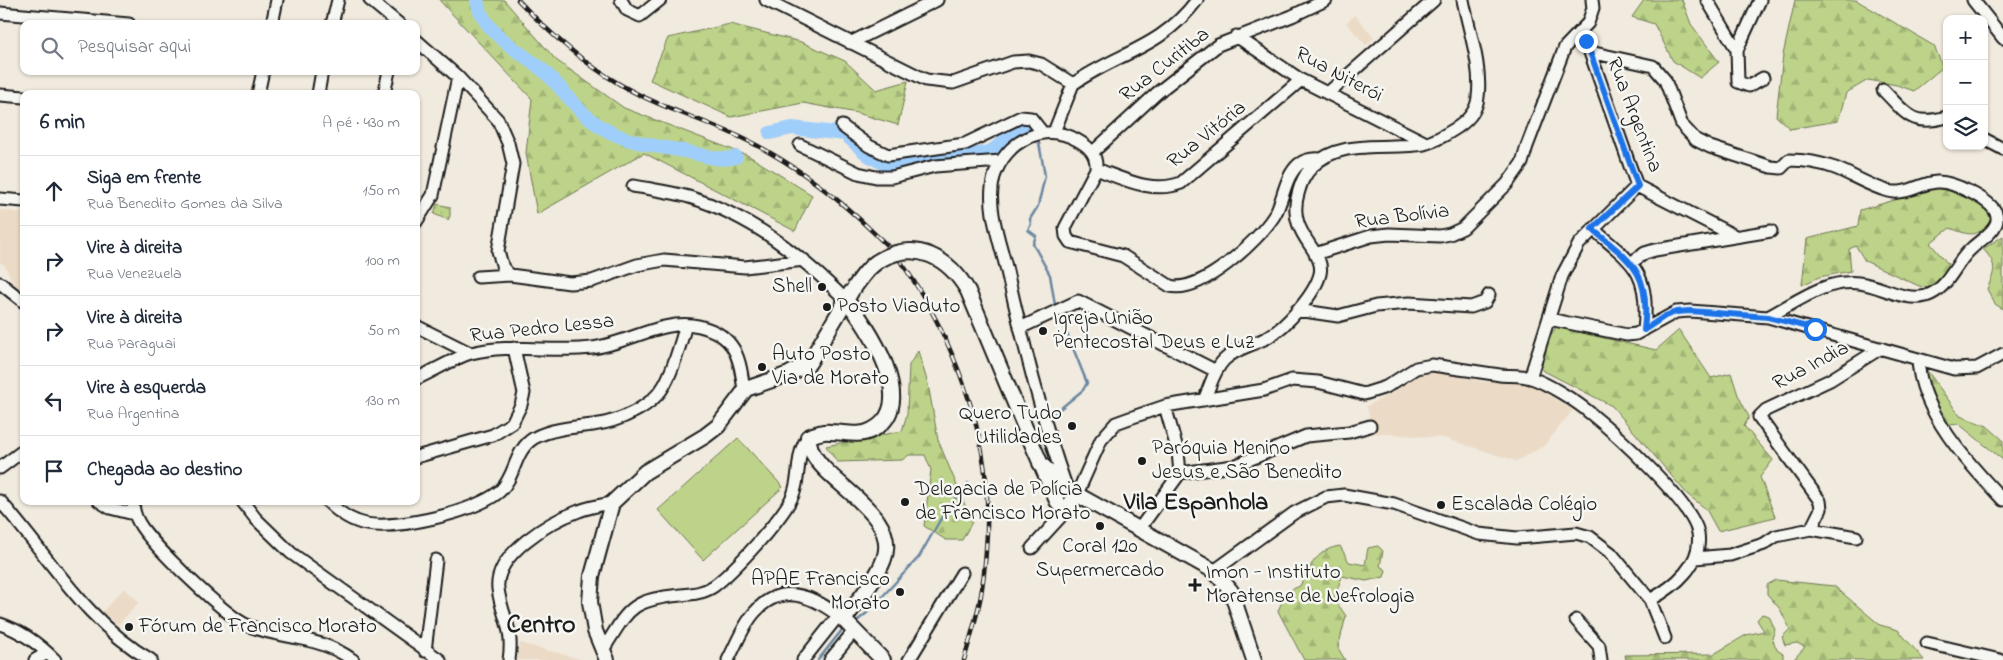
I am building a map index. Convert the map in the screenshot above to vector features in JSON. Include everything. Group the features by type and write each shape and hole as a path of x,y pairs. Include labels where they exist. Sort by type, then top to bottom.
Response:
{"main road":[{"path":"605,655 595,631 590,602 592,576 607,527 612,502 645,472 718,426 744,391 752,386 790,374 809,363 866,271 879,260 903,251 916,251 933,256 949,265 960,277 968,290 1040,463 1057,501 1065,512"},
{"path":"850,294 882,356 893,391 892,409 883,422 873,430 863,434 828,431 808,437 815,457 871,512 883,529 886,544 884,558 841,618 883,660"},
{"path":"1040,463 1072,491 1214,571 1231,591 1254,660"},
{"path":"1065,512 1072,491"}],"street":[{"path":"273,20 277,0"},
{"path":"333,20 338,0"},
{"path":"370,0 394,20"},
{"path":"621,0 627,10 640,16 647,13 660,0"},
{"path":"769,0 850,43 926,80 953,83 1013,62 1028,61 1041,64 1073,84"},
{"path":"850,43 937,0"},
{"path":"1054,132 1073,84 1144,47 1171,30 1197,0"},
{"name":"Rua Curitiba","path":"1093,152 1179,75 1218,45 1236,36 1292,16 1326,0"},
{"path":"1329,92 1434,0"},
{"path":"1204,400 1216,371 1224,360 1237,351 1277,331 1297,310 1320,275 1321,267 1302,234 1294,210 1303,178 1321,159 1336,152 1426,143 1446,135 1464,122 1476,107 1478,76 1464,0"},
{"name":"Rua Bolívia","path":"1315,254 1371,236 1389,234 1440,236 1450,234 1462,228 1507,184 1522,163 1526,146 1564,47 1588,23 1593,8 1592,0"},
{"path":"1707,0 1738,50"},
{"path":"1760,0 1738,50 1738,82 1748,86 1763,78"},
{"path":"1973,0 2003,38"},
{"path":"0,13 82,20"},
{"name":"Rua Niterói","path":"1236,36 1302,80 1329,92 1426,143"},
{"path":"420,44 458,77 498,120 508,143 513,164 498,251 503,268 510,275"},
{"name":"Rua Argentina","path":"1735,236 1638,186 1588,47 1653,66 1665,80 1682,125 1696,140 1710,147 1771,167 1781,168 1789,160 1834,168 1877,187 1895,192 1904,192 1935,182 1945,182 1986,200 1994,207 1997,216 1996,224 1992,230 1961,257 1944,284 1931,294 1923,297 1910,296 1858,282 1827,285 1768,317"},
{"path":"259,90 262,75"},
{"path":"319,90 321,75"},
{"path":"385,90 388,75"},
{"path":"420,217 433,195 458,77"},
{"name":"Rua Vitória","path":"1096,169 1153,188 1170,187 1181,183 1302,80"},
{"path":"1343,80 1347,102"},
{"path":"1883,90 1915,119 1926,122 1943,118"},
{"path":"0,95 20,97"},
{"path":"842,126 869,146 888,155 965,144 1021,117 1032,118 1042,132"},
{"path":"1072,491 1049,440 1020,328 993,208 994,177 1008,152 1024,138 1042,132 1054,132 1070,136 1093,152 1096,160 1096,169 1068,223 1066,236 1070,242 1078,245 1128,258 1176,288 1198,280 1236,258 1275,214 1292,172 1306,160 1312,158 1321,159"},
{"path":"1988,141 2003,149"},
{"path":"800,145 858,173 876,177 892,177 935,166 1002,162"},
{"path":"633,186 689,197 716,206 771,235 850,294"},
{"path":"1530,378 1562,276 1578,244 1638,186"},
{"path":"0,199 20,201"},
{"path":"1592,229 1632,262 1641,279 1646,294 1644,330"},
{"path":"1632,262 1645,253 1656,250 1771,231"},
{"path":"478,277 510,275 570,283 592,281 637,265 664,260 745,266 804,260"},
{"path":"2,287 20,299"},
{"path":"1297,310 1338,316 1376,306 1401,303 1471,307 1485,302 1489,295"},
{"path":"1020,328 1078,301 1216,371"},
{"path":"1549,319 1627,335 1644,330 1676,312 1716,312 1768,317 1918,359 1966,369 1977,368 2003,354"},
{"path":"332,505 352,520 381,525 400,525 420,521 487,499 500,491 510,479 518,456 524,446 535,438 573,427 620,419 645,404 666,384 686,325"},
{"name":"Rua Pedro Lessa","path":"420,377 470,353 514,348 591,349 630,340 665,327 686,325 711,331 732,345 741,365 744,391"},
{"path":"420,328 470,353"},
{"path":"420,457 493,434 512,423 521,405 524,393 514,348"},
{"name":"Rua India","path":"1811,529 1821,509 1820,501 1759,417 1766,410 1830,380 1881,348"},
{"path":"1918,359 1919,372 1928,399 1950,438 2003,500"},
{"path":"1072,491 1108,430 1116,423 1165,406 1264,390 1292,380 1318,382 1364,394 1386,387 1416,368 1432,365 1530,378 1589,412 1679,498 1692,516 1698,532 1695,558 1681,578 1670,588 1650,600"},
{"path":"1140,528 1180,473 1178,452 1165,406"},
{"path":"1180,473 1234,466 1306,436 1349,432 1370,426"},
{"path":"605,655 625,616 636,605 652,598 705,590 714,586 739,561 788,504 797,484 801,446 808,437"},
{"path":"0,468 20,453"},
{"path":"1214,571 1294,513 1326,497 1344,494 1394,504 1479,534 1517,538 1576,533 1590,537 1611,553 1650,600 1666,638"},
{"path":"0,501 80,603 128,645 151,660"},
{"path":"509,660 511,632 498,588 502,570 518,547 541,530 568,515 612,502"},
{"path":"105,505 134,514"},
{"path":"133,505 134,514 146,533 199,587 238,620 250,626 318,642 341,651 353,660"},
{"path":"245,505 256,520 291,553 440,660"},
{"path":"588,508 602,517 607,527"},
{"path":"1032,548 1065,512"},
{"path":"1695,558 1730,555 1764,544 1776,536 1811,529 1856,537"},
{"path":"425,651 436,560"},
{"path":"909,660 962,573"},
{"path":"728,660 754,613 768,600 799,594 812,598 841,618 803,660"},
{"path":"1576,620 1599,646 1601,660"},
{"path":"0,624 15,629 51,656"},
{"path":"830,660 854,631"},
{"path":"1927,643 2000,660"},
{"path":"35,660 51,656"}],"shaded area":[{"path":"1355,15 1374,38 1366,45 1346,23"},
{"path":"0,210 20,212 20,290 14,284 4,264 0,263"},
{"path":"1444,372 1483,382 1514,382 1533,385 1573,410 1544,446 1516,461 1444,438 1373,433 1367,406 1394,392 1419,373"},
{"path":"124,588 139,602 118,625 102,612"},
{"path":"520,643 584,660 517,660"}],"green space":[{"path":"439,0 504,0 556,60 624,108 749,156 812,195 795,231 644,153 537,214 526,153 532,99"},
{"path":"1644,0 1682,0 1691,24 1719,62 1700,78 1673,61 1654,24 1632,17"},
{"path":"1795,0 1856,0 1934,46 1943,67 1914,91 1897,85 1868,80 1846,93 1838,121 1790,129 1776,116 1783,55"},
{"path":"730,24 801,42 845,61 876,90 908,81 898,125 857,113 803,103 731,117 650,80 668,38"},
{"path":"1940,187 1987,207 1992,215 1992,224 1972,234 1950,228 1930,243 1948,264 1947,277 1933,289 1919,286 1865,261 1856,246 1849,249 1851,271 1819,277 1802,285 1807,239 1858,226 1860,210"},
{"path":"437,204 450,207 448,220 434,214"},
{"path":"2003,236 2003,309 1995,304 1987,289 1994,268 1991,259 1983,249"},
{"path":"1556,327 1656,350 1679,330 1711,378 1731,373 1738,395 1749,417 1744,426 1773,460 1760,477 1775,517 1718,531 1706,509 1687,494 1612,406 1542,370 1543,350"},
{"path":"918,351 928,384 938,440 972,522 962,540 946,540 924,526 931,470 925,455 909,455 902,460 837,462 826,446 902,431 907,414 909,365"},
{"path":"1926,369 1960,416 1987,426 2003,440 2003,460 1959,424 1949,425 1944,420 1931,399 1926,383"},
{"path":"738,438 783,487 703,560 658,510"},
{"path":"1340,546 1349,562 1365,565 1368,548 1378,546 1383,551 1380,566 1386,570 1384,577 1366,581 1342,576 1334,599 1346,616 1338,648 1345,660 1304,660 1278,611 1286,592 1300,586 1315,560 1326,551"},
{"path":"1776,580 1834,586 1880,625 1898,630 1924,660 1793,660 1805,647 1797,643 1785,645 1782,637 1790,629 1780,609 1767,594 1767,585"},
{"path":"1762,614 1769,616 1775,630 1772,638 1777,650 1783,654 1783,660 1626,660 1625,655 1714,654 1746,635 1764,631 1757,620"}],"waterway":[{"path":"477,0 485,21 493,30 511,47 546,73 582,112 606,130 632,141 712,158 725,159 736,157"},
{"path":"770,133 792,128 845,134 868,155 894,169 912,159 924,156 970,155 989,152 1022,127 1028,126 1033,128"},
{"path":"1039,143 1045,176 1038,206 1030,219 1031,224 1028,230 1036,236 1033,244 1050,275 1055,305"},
{"path":"1055,413 1083,390 1087,383 1063,323"},
{"path":"857,621 868,612 919,557 947,508 968,483"},
{"path":"818,660 842,630"}],"railway":[{"path":"518,0 566,46 593,67 621,85 657,103 731,133 781,160 809,178 848,209 886,244 915,283 946,341 959,372 970,403 984,466 987,497 984,571 978,611 964,660"}],"place":[{"name":"Shell","path":"822,287"},
{"name":"Posto Viaduto","path":"827,307"},
{"name":"Igreja União Pentecostal Deus e Luz","path":"1043,331"},
{"name":"Auto Posto Via de Morato","path":"762,367"},
{"name":"Quero Tudo Utilidades","path":"1072,426"},
{"name":"Paróquia Menino Jesus e São Benedito","path":"1142,461"},
{"name":"Delegacia de Polícia de Francisco Morato","path":"905,502"},
{"name":"Escalada Colégio","path":"1441,505"},
{"name":"Coral 120 Supermercado","path":"1100,526"},
{"name":"Imon - Instituto Moratense de Nefrologia","path":"1195,585"},
{"name":"APAE Francisco Morato","path":"900,592"},
{"name":"Fórum de Francisco Morato","path":"129,627"}],"district":[{"name":"Vila Espanhola","path":"1196,503"},
{"name":"Centro","path":"541,626"}],"route":[{"path":"1586,41 1638,186 1592,229 1632,262 1636,268 1646,294 1647,309 1644,330 1665,316 1676,312 1690,311 1768,317 1815,329"}]}
